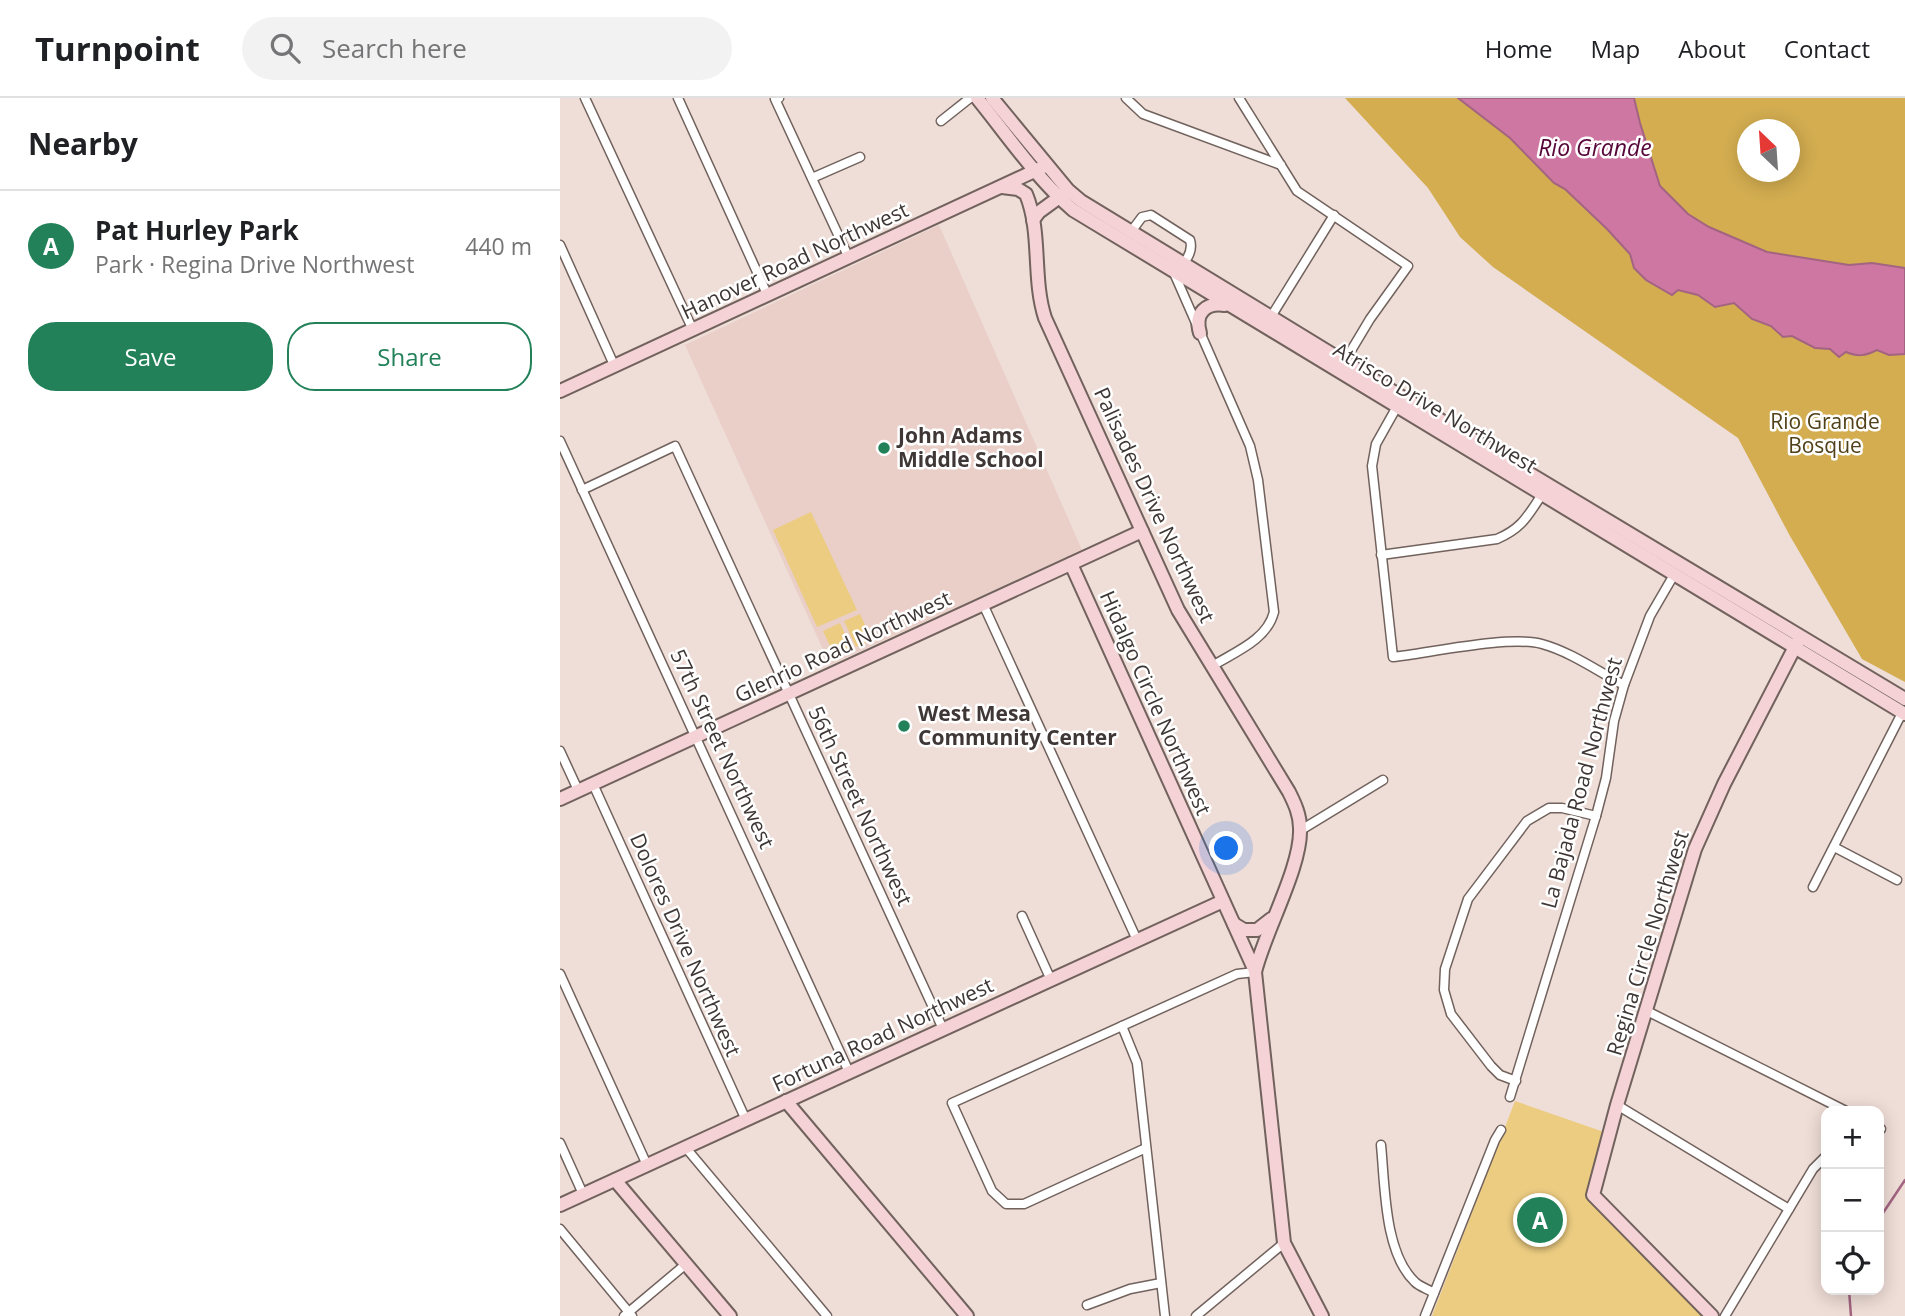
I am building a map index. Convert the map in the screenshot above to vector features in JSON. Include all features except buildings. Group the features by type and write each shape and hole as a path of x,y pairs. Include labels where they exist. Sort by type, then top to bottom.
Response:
{"street":[{"path":"585,98 692,328"},
{"path":"678,98 767,293"},
{"path":"941,121 970,98"},
{"name":"Atrisco Drive Northwest","path":"977,98 1041,168 1073,210 1127,238 1268,322 1904,708"},
{"name":"Atrisco Drive Northwest","path":"992,98 1041,168"},
{"path":"1126,98 1143,114 1281,165"},
{"path":"1239,98 1297,191 1408,266 1341,366"},
{"path":"777,99 848,256"},
{"path":"812,178 860,157"},
{"name":"Hanover Road Northwest","path":"560,390 1041,168"},
{"path":"1002,187 1018,189 1026,194 1033,220"},
{"path":"1033,220 1063,194"},
{"path":"1268,322 1334,215"},
{"path":"1127,238 1142,217 1156,217 1190,240 1191,250 1179,269 1200,333 1250,446 1258,480 1274,607 1271,622 1260,636 1212,666"},
{"name":"Palisades Drive Northwest","path":"1033,220 1038,288 1045,318 1178,610 1296,806 1301,830 1293,866 1255,972 1284,1243"},
{"path":"560,245 614,365"},
{"name":"Atrisco Drive Northwest","path":"1179,269 1229,306 1268,322"},
{"path":"1200,333 1198,319 1205,308 1214,304 1229,306"},
{"path":"1399,402 1376,444 1372,466 1393,657 1513,642 1539,643 1560,651 1624,685"},
{"name":"57th Street Northwest","path":"560,442 849,1072"},
{"name":"56th Street Northwest","path":"582,490 675,446 943,1029"},
{"path":"1381,555 1497,539 1512,533 1524,523 1545,490"},
{"name":"Glenrio Road Northwest","path":"560,799 1142,531"},
{"name":"Hidalgo Circle Northwest","path":"1071,564 1255,972"},
{"name":"La Bajada Road Northwest","path":"1510,1097 1596,816 1624,685 1650,616 1677,569"},
{"path":"983,604 1137,940"},
{"name":"Regina Circle Northwest","path":"1712,1316 1593,1195 1617,1105 1695,849 1724,784 1797,642"},
{"path":"1813,887 1904,708"},
{"path":"560,751 578,790"},
{"path":"1301,830 1383,780"},
{"name":"Dolores Drive Northwest","path":"593,784 746,1120"},
{"path":"1516,1082 1500,1075 1491,1066 1451,1014 1444,990 1445,969 1468,899 1527,821 1549,808 1562,808 1596,816"},
{"path":"1834,847 1897,880"},
{"name":"Fortuna Road Northwest","path":"560,1205 1223,901"},
{"path":"1023,916 1051,979"},
{"path":"1234,924 1244,930 1257,930 1274,917"},
{"path":"1146,1148 1024,1204 1006,1204 992,1191 952,1103 1237,974 1255,972"},
{"path":"560,974 648,1165"},
{"path":"1647,1011 1836,1106"},
{"path":"1122,1026 1138,1063 1165,1316"},
{"path":"786,1101 967,1316"},
{"path":"1617,1105 1789,1209"},
{"path":"1425,1316 1501,1130"},
{"path":"560,1143 583,1194"},
{"path":"1381,1145 1389,1229 1394,1245 1409,1275 1417,1284 1434,1293"},
{"path":"685,1148 827,1316"},
{"path":"1725,1316 1813,1169 1821,1161"},
{"path":"615,1180 730,1316"},
{"path":"560,1229 628,1315 686,1264"},
{"path":"1196,1316 1284,1243 1322,1316"},
{"path":"1087,1305 1130,1289 1161,1283"}],"shaded area":[{"name":"John Adams Middle School","path":"939,225 1082,550 830,665 685,345"},
{"path":"811,512 857,610 817,627 773,530"},
{"path":"860,614 872,640 856,647 844,621"},
{"path":"840,623 852,650 835,657 823,631"},
{"path":"1515,1101 1604,1132 1587,1194 1705,1316 1432,1316"}],"green space":[{"name":"Rio Grande Bosque","path":"1345,98 1458,98 1510,138 1554,183 1565,189 1607,229 1630,254 1634,268 1678,290 1698,295 1715,307 1734,303 1752,319 1771,326 1783,336 1792,336 1815,348 1830,349 1839,357 1846,352 1867,355 1877,350 1889,355 1905,354 1905,682 1862,659 1790,536 1738,438 1493,267 1460,237 1428,188"},
{"path":"1634,98 1905,98 1905,268 1872,263 1849,265 1767,252 1709,227 1688,214 1660,186"}],"water":[{"name":"Rio Grande","path":"1458,98 1634,98 1660,186 1688,214 1709,227 1767,252 1849,265 1872,263 1905,268 1905,354 1889,355 1877,350 1862,355 1846,352 1839,357 1830,349 1815,348 1792,336 1783,337 1771,326 1752,319 1734,303 1715,307 1698,295 1678,290 1672,295 1646,280 1634,268 1630,254 1607,229 1565,189 1554,183 1510,138"}],"waterway":[{"path":"1884,1212 1905,1180"},
{"path":"1849,1295 1851,1316"}],"place":[{"name":"John Adams Middle School","path":"884,448"},
{"name":"West Mesa Community Center","path":"904,726"},
{"name":"Pat Hurley Park","path":"1540,1220"}]}
